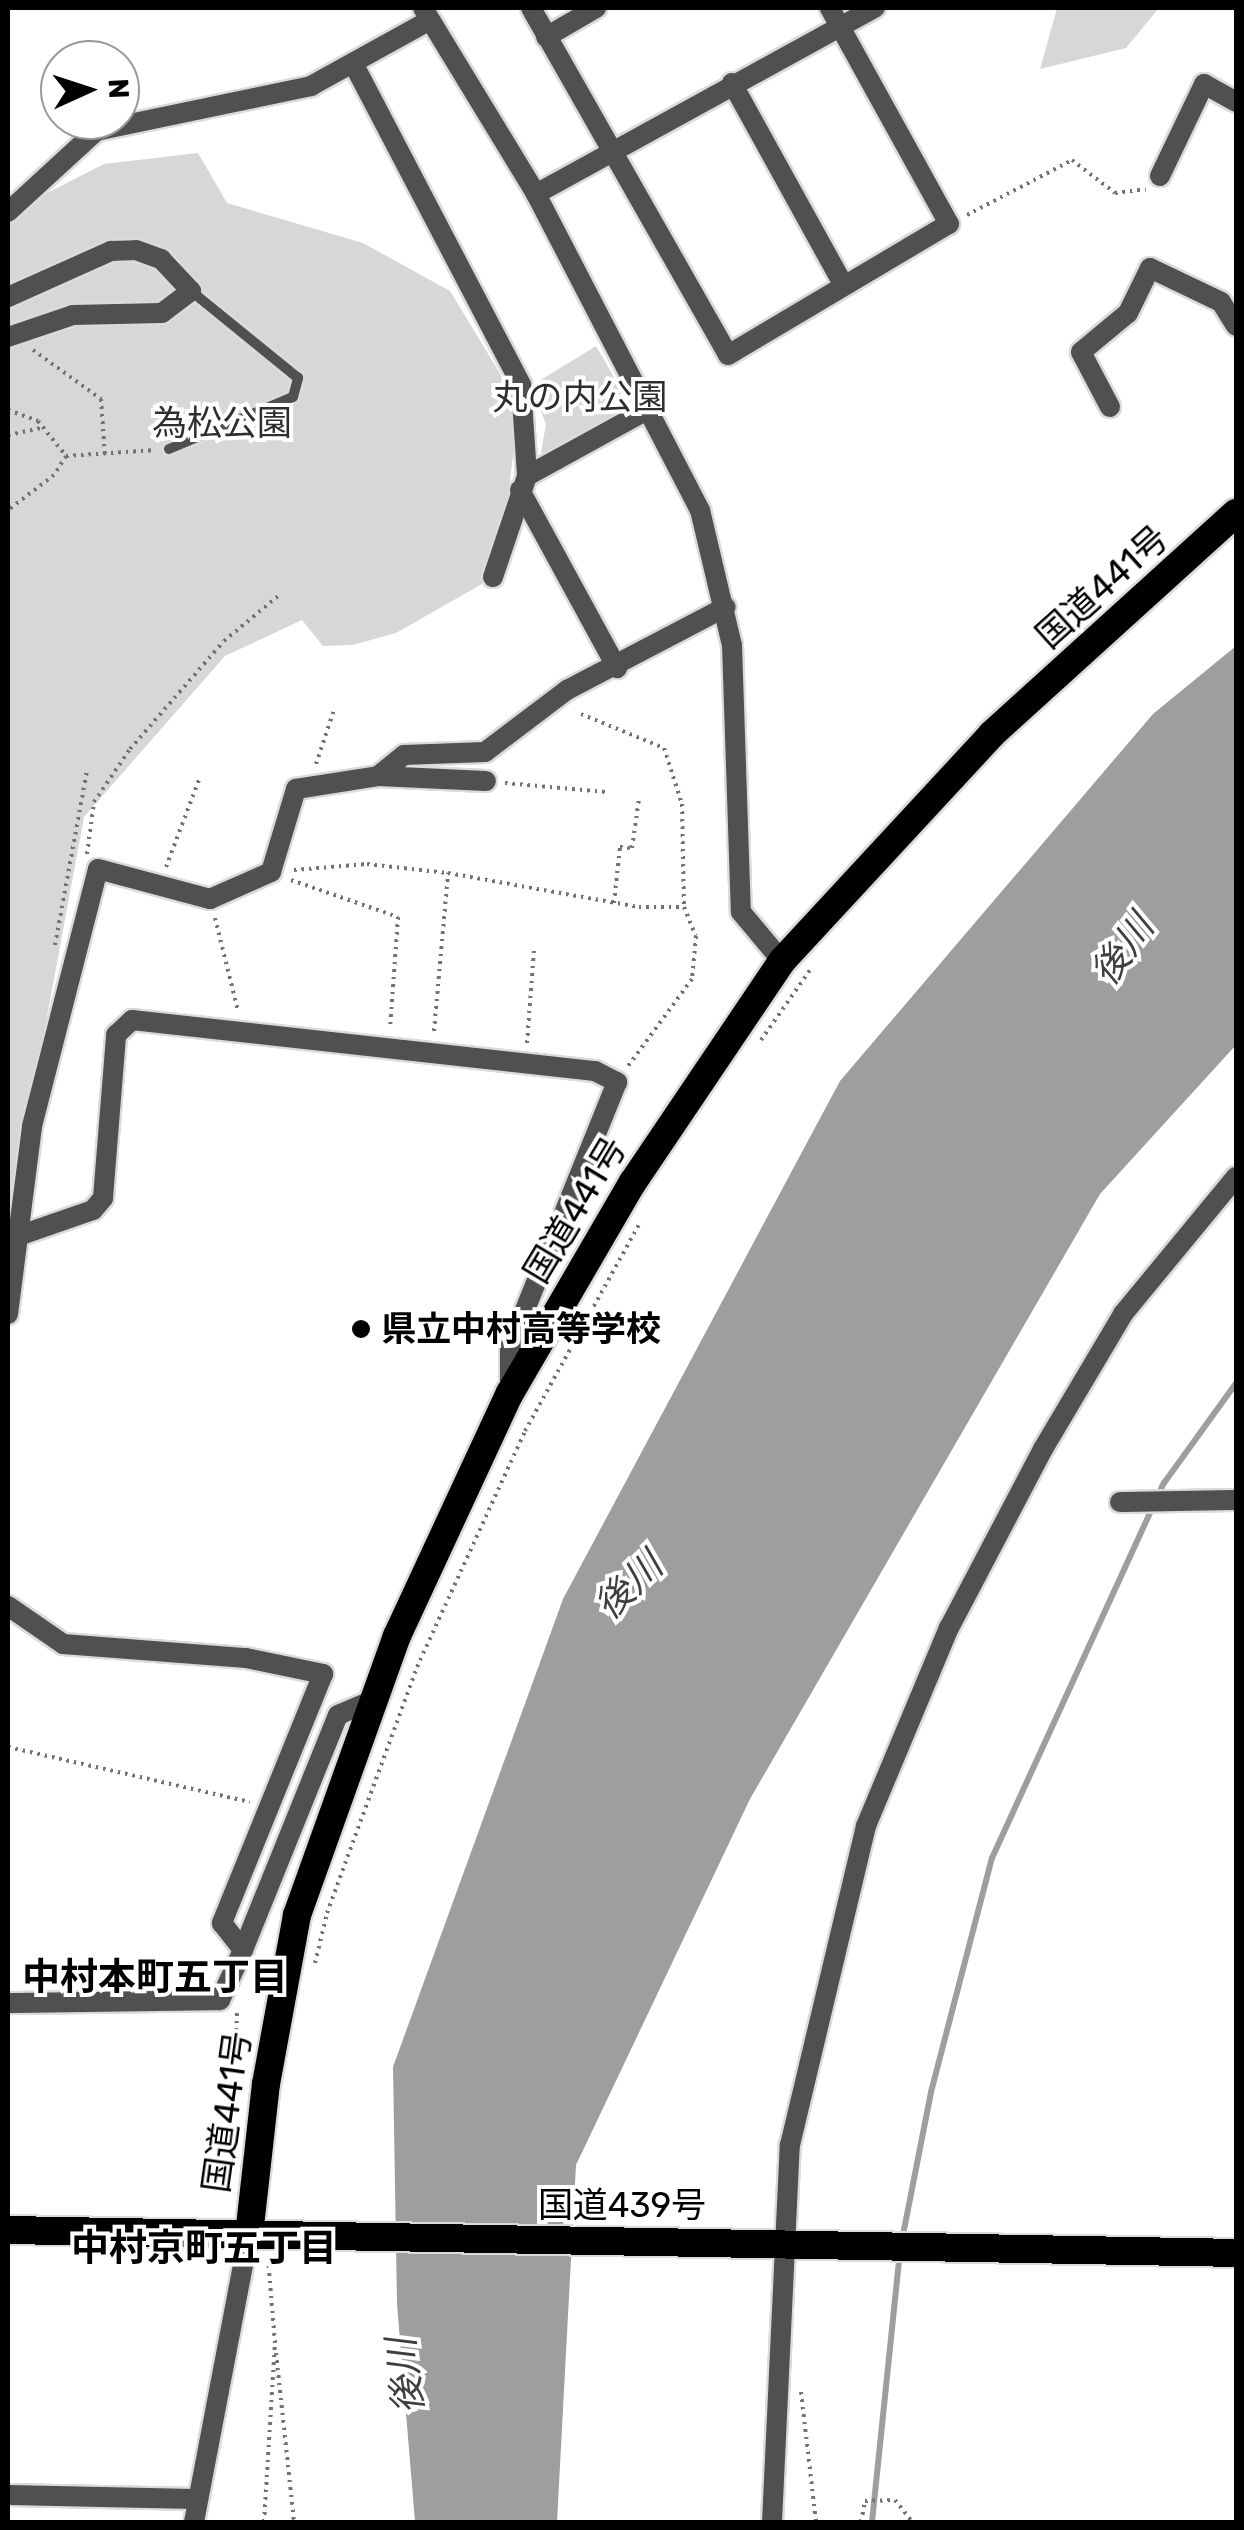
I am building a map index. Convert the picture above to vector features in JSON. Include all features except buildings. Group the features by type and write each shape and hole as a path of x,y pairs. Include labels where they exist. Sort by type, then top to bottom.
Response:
{"highway":[{"name":"国道441号","path":"258,2238 266,2084 297,1915 371,1702 510,1392 633,1182 782,961 992,734 1236,513"},
{"name":"国道439号","path":"8,2230 258,2238 1236,2252"}],"street":[{"path":"531,8 728,355 949,224 830,8"},
{"path":"546,37 596,8"},
{"path":"536,194 611,149 875,8"},
{"path":"8,212 96,131 290,92 353,63 427,14 536,194 700,510 726,608 741,912 782,961"},
{"path":"353,63 521,385 524,483 493,577"},
{"path":"732,83 843,284"},
{"path":"1160,176 1204,84 1236,102"},
{"path":"8,298 111,251 136,250 161,259 192,291 162,312 73,316 10,336"},
{"path":"1110,407 1081,352 1128,313 1150,268 1221,302 1236,326"},
{"path":"524,483 647,410"},
{"path":"524,483 617,668"},
{"path":"378,776 404,754 485,752 568,690 617,668 726,608"},
{"path":"8,1314 32,1126 98,870 210,899 271,872 296,789 378,776 486,781"},
{"path":"18,1236 93,1210 103,1198 116,1035 132,1020 594,1070 617,1082 510,1347 510,1392"},
{"path":"772,2522 775,2243 790,2145 866,1826 949,1628 1123,1314 1236,1177"},
{"path":"1120,1502 1236,1500"},
{"path":"8,1606 63,1644 246,1658 324,1674 222,1923 242,1950"},
{"path":"8,2003 220,2000 338,1715 371,1702"},
{"path":"194,2522 196,2499 258,2238"},
{"path":"8,2495 196,2499"}],"lane":[{"path":"169,449 293,397 298,378 192,291"}],"path":[{"path":"949,224 1072,160 1115,193 1144,192 1160,176"},
{"path":"10,336 101,399 105,456"},
{"path":"8,410 17,409 43,427 66,456"},
{"path":"8,435 43,427"},
{"path":"66,456 169,449"},
{"path":"8,510 54,475 66,456"},
{"path":"98,870 84,839 94,802 130,749 224,641 278,596"},
{"path":"308,787 334,710"},
{"path":"581,714 664,748 682,804 684,907 696,936 692,979 617,1082"},
{"path":"158,886 200,777"},
{"path":"486,781 606,792"},
{"path":"614,903 620,847 632,848 639,799"},
{"path":"271,872 368,864 448,872 614,903 684,907"},
{"path":"271,872 398,917 389,1046"},
{"path":"433,1050 448,872"},
{"path":"210,899 243,1031"},
{"path":"526,1062 534,950"},
{"path":"757,1045 814,964"},
{"path":"314,1968 327,1914 418,1667 525,1431 647,1210"},
{"path":"8,1747 270,1806"},
{"path":"220,2000 237,2007 228,2110 230,2180"},
{"path":"258,2238 275,2343 292,2522"},
{"path":"264,2522 275,2343"},
{"path":"862,2522 865,2501 895,2500 912,2522"}],"green space":[{"path":"1057,8 1159,8 1126,48 1040,69"},
{"name":"為松公園","path":"198,153 227,203 363,243 450,291 510,390 517,425 508,495 482,584 396,633 353,645 323,646 302,620 225,656 84,817 8,1227 8,213 104,164"},
{"name":"丸の内公園","path":"596,346 632,408 546,457 541,452 546,424 531,386"}],"water":[{"name":"後川","path":"1236,646 1236,1045 1100,1194 750,1799 576,2165 557,2522 415,2522 397,2304 393,2067 563,1599 840,1081 1153,714"}],"waterway":[{"path":"902,2240 931,2092 992,1858 1164,1483 1236,1383"},
{"path":"872,2522 900,2252"}],"place":[{"name":"県立中村高等学校","path":"361,1329"}],"district":[{"name":"中村本町五丁目","path":"155,1978"},
{"name":"中村京町五丁目","path":"204,2249"}]}
